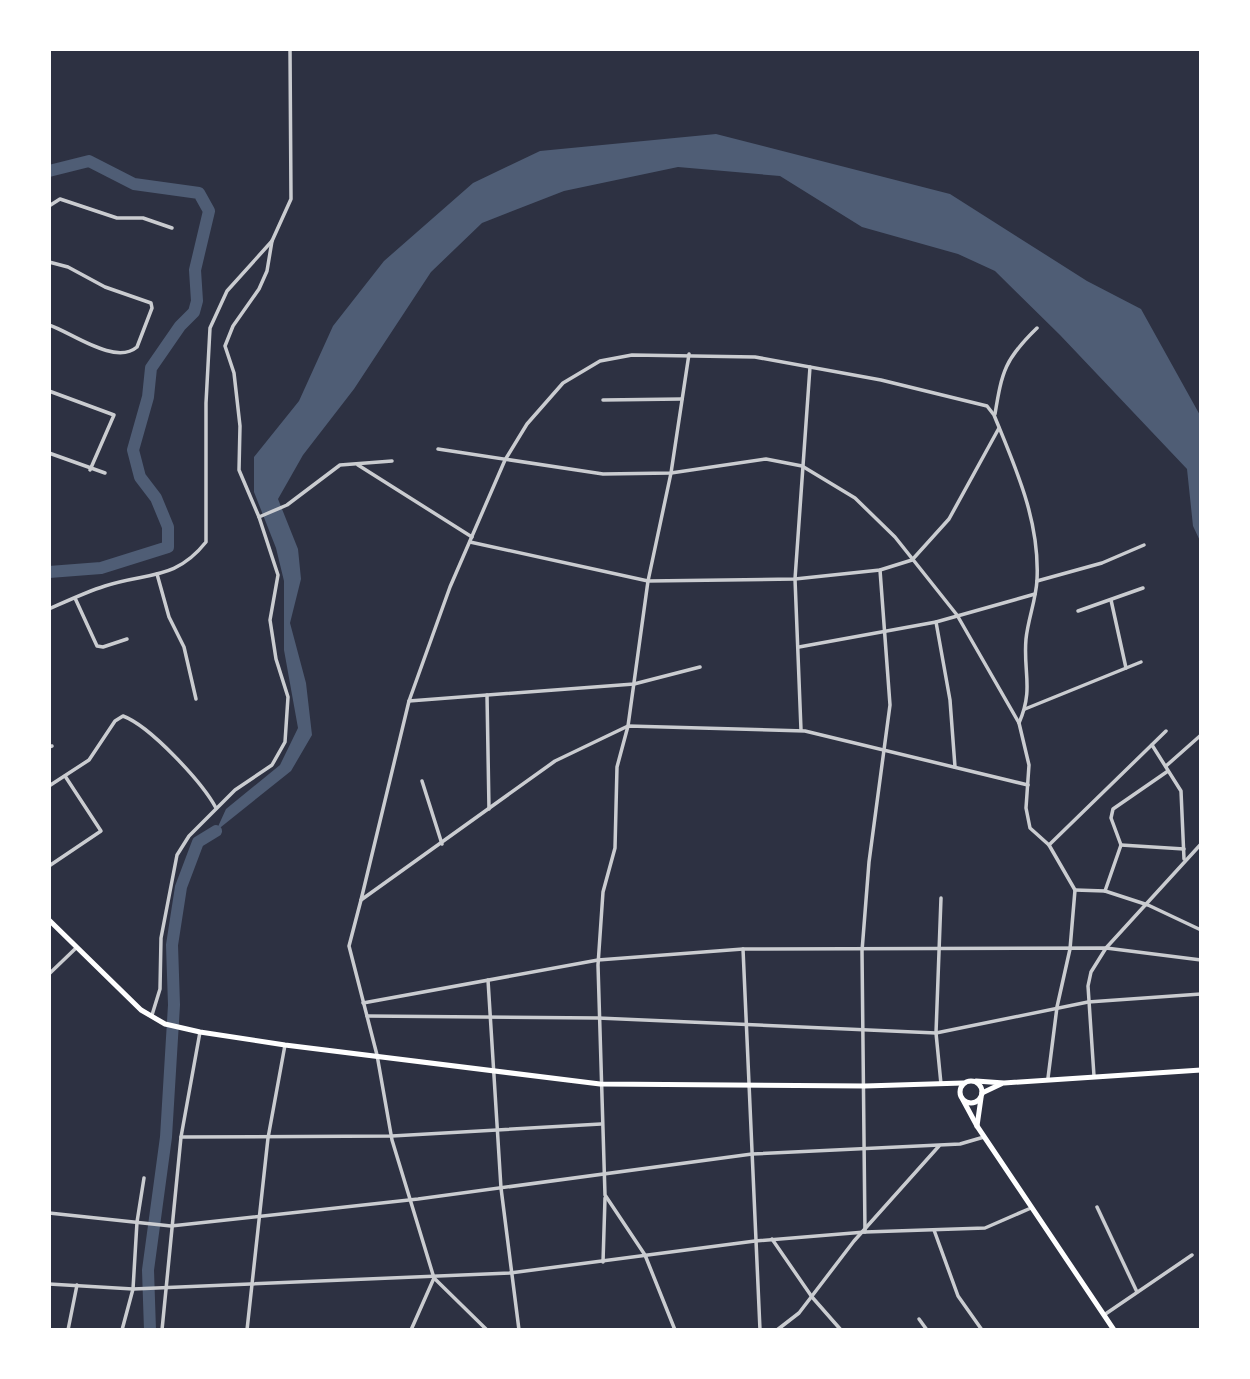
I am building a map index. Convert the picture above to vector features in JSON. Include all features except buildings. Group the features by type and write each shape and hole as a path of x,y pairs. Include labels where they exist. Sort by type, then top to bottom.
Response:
{"main road":[{"path":"49,920 75,949 151,1017 164,1024 285,1045 600,1084 941,1086 976,1081 1004,1083 1201,1070"},
{"path":"976,1081 982,1095 976,1126"},
{"path":"963,1083 961,1097 976,1126 1114,1330"},
{"path":"941,1086 973,1103 1004,1083"}],"street":[{"path":"151,1017 160,989 160,938 177,855 189,836 216,807 235,790 272,765 285,742 288,697 276,659 271,620 278,575 261,516 239,470 240,426 234,373 225,346 233,326 252,300 267,271 272,241 291,199 290,49"},
{"path":"49,206 60,199 117,218 143,218 172,228"},
{"path":"49,609 106,585 181,567 206,541 206,403 210,328 227,291 272,241"},
{"path":"49,262 68,267 105,287 151,303 152,308 136,347 126,352 101,349 49,325"},
{"path":"994,415 998,384 1006,363 1038,328"},
{"path":"603,1262 605,1195 598,960 603,892 615,848 617,767 628,726 648,581 671,473 689,354"},
{"path":"487,1330 434,1278 392,1136 377,1055 349,946 409,701 450,587 505,460 527,424 563,383 600,361 632,355 755,357 987,405 994,415 1028,500 1037,553 1037,582 1026,640 1028,702 1019,723"},
{"path":"801,730 795,579 810,367"},
{"path":"49,391 114,415 90,470"},
{"path":"603,400 682,398"},
{"path":"470,542 648,581 795,579 880,570 912,561 949,519 999,428"},
{"path":"438,450 603,474 671,473 766,459 802,466 855,498 895,537 957,615 1019,723 1029,765 1026,808 1030,828 1049,845 1075,890 1070,949 1057,1007 1048,1078"},
{"path":"49,453 90,470 105,473"},
{"path":"261,516 283,507 333,468 392,461"},
{"path":"356,464 472,537"},
{"path":"1037,582 1102,563 1144,545"},
{"path":"865,1232 862,951 869,862 890,705 880,570"},
{"path":"157,574 169,617 184,647 197,699"},
{"path":"1079,611 1143,588"},
{"path":"798,647 936,622 1035,594"},
{"path":"75,598 97,646 103,647 127,639"},
{"path":"1111,600 1126,668"},
{"path":"936,622 950,699 955,767"},
{"path":"1025,709 1141,662"},
{"path":"409,701 634,684 700,667"},
{"path":"487,695 489,810"},
{"path":"49,786 89,760 115,721 123,716 185,766 206,788 216,807"},
{"path":"361,900 555,761 628,726 801,730 1027,785"},
{"path":"1049,845 1166,731"},
{"path":"1105,891 1121,845 1111,818 1113,808 1167,769 1201,735"},
{"path":"1152,745 1181,791 1184,859"},
{"path":"49,866 101,831 65,776"},
{"path":"422,781 442,844"},
{"path":"1094,1076 1088,1002 1091,972 1106,948 1147,905 1184,859 1201,844"},
{"path":"1121,845 1184,849"},
{"path":"1075,890 1105,891 1147,905 1201,930"},
{"path":"941,898 936,1033 941,1086"},
{"path":"363,1003 598,960 743,949 862,951 1106,948 1201,960"},
{"path":"49,974 75,949"},
{"path":"743,949 760,1330"},
{"path":"488,980 501,1188 519,1330"},
{"path":"367,1016 598,1018 936,1033 1088,1002 1201,994"},
{"path":"162,1330 181,1137 200,1032"},
{"path":"247,1330 268,1138 285,1045"},
{"path":"181,1137 392,1136 601,1124"},
{"path":"49,1213 171,1226 411,1200 752,1154 960,1144 984,1137"},
{"path":"777,1330 799,1313 939,1145"},
{"path":"122,1330 134,1289 137,1222 144,1178"},
{"path":"605,1195 645,1255 675,1330"},
{"path":"1097,1207 1137,1292"},
{"path":"49,1284 134,1289 510,1273 772,1239 865,1232 985,1228 1031,1208"},
{"path":"934,1230 958,1296 982,1330"},
{"path":"772,1239 812,1297 841,1330"},
{"path":"1104,1315 1192,1255"},
{"path":"411,1330 434,1278"},
{"path":"68,1330 77,1285"},
{"path":"919,1318 928,1330"}],"water":[{"path":"716,134 950,194 1087,281 1141,309 1201,417 1201,543 1193,526 1187,469 1060,335 995,271 958,254 862,227 780,176 678,167 564,191 482,223 431,272 354,389 303,455 278,499 298,549 301,579 290,623 306,683 312,735 291,771 216,831 226,809 280,765 298,728 284,650 284,581 276,548 254,492 254,457 299,401 333,326 384,261 473,183 540,151"}],"waterway":[{"path":"49,171 89,161 134,184 199,193 209,211 195,270 197,301 194,312 180,326 151,368 148,397 133,450 140,477 156,498 168,527 168,547 101,568 49,572"},
{"path":"150,1330 148,1270 166,1137 174,1005 172,945 181,887 198,842 216,831"}]}
